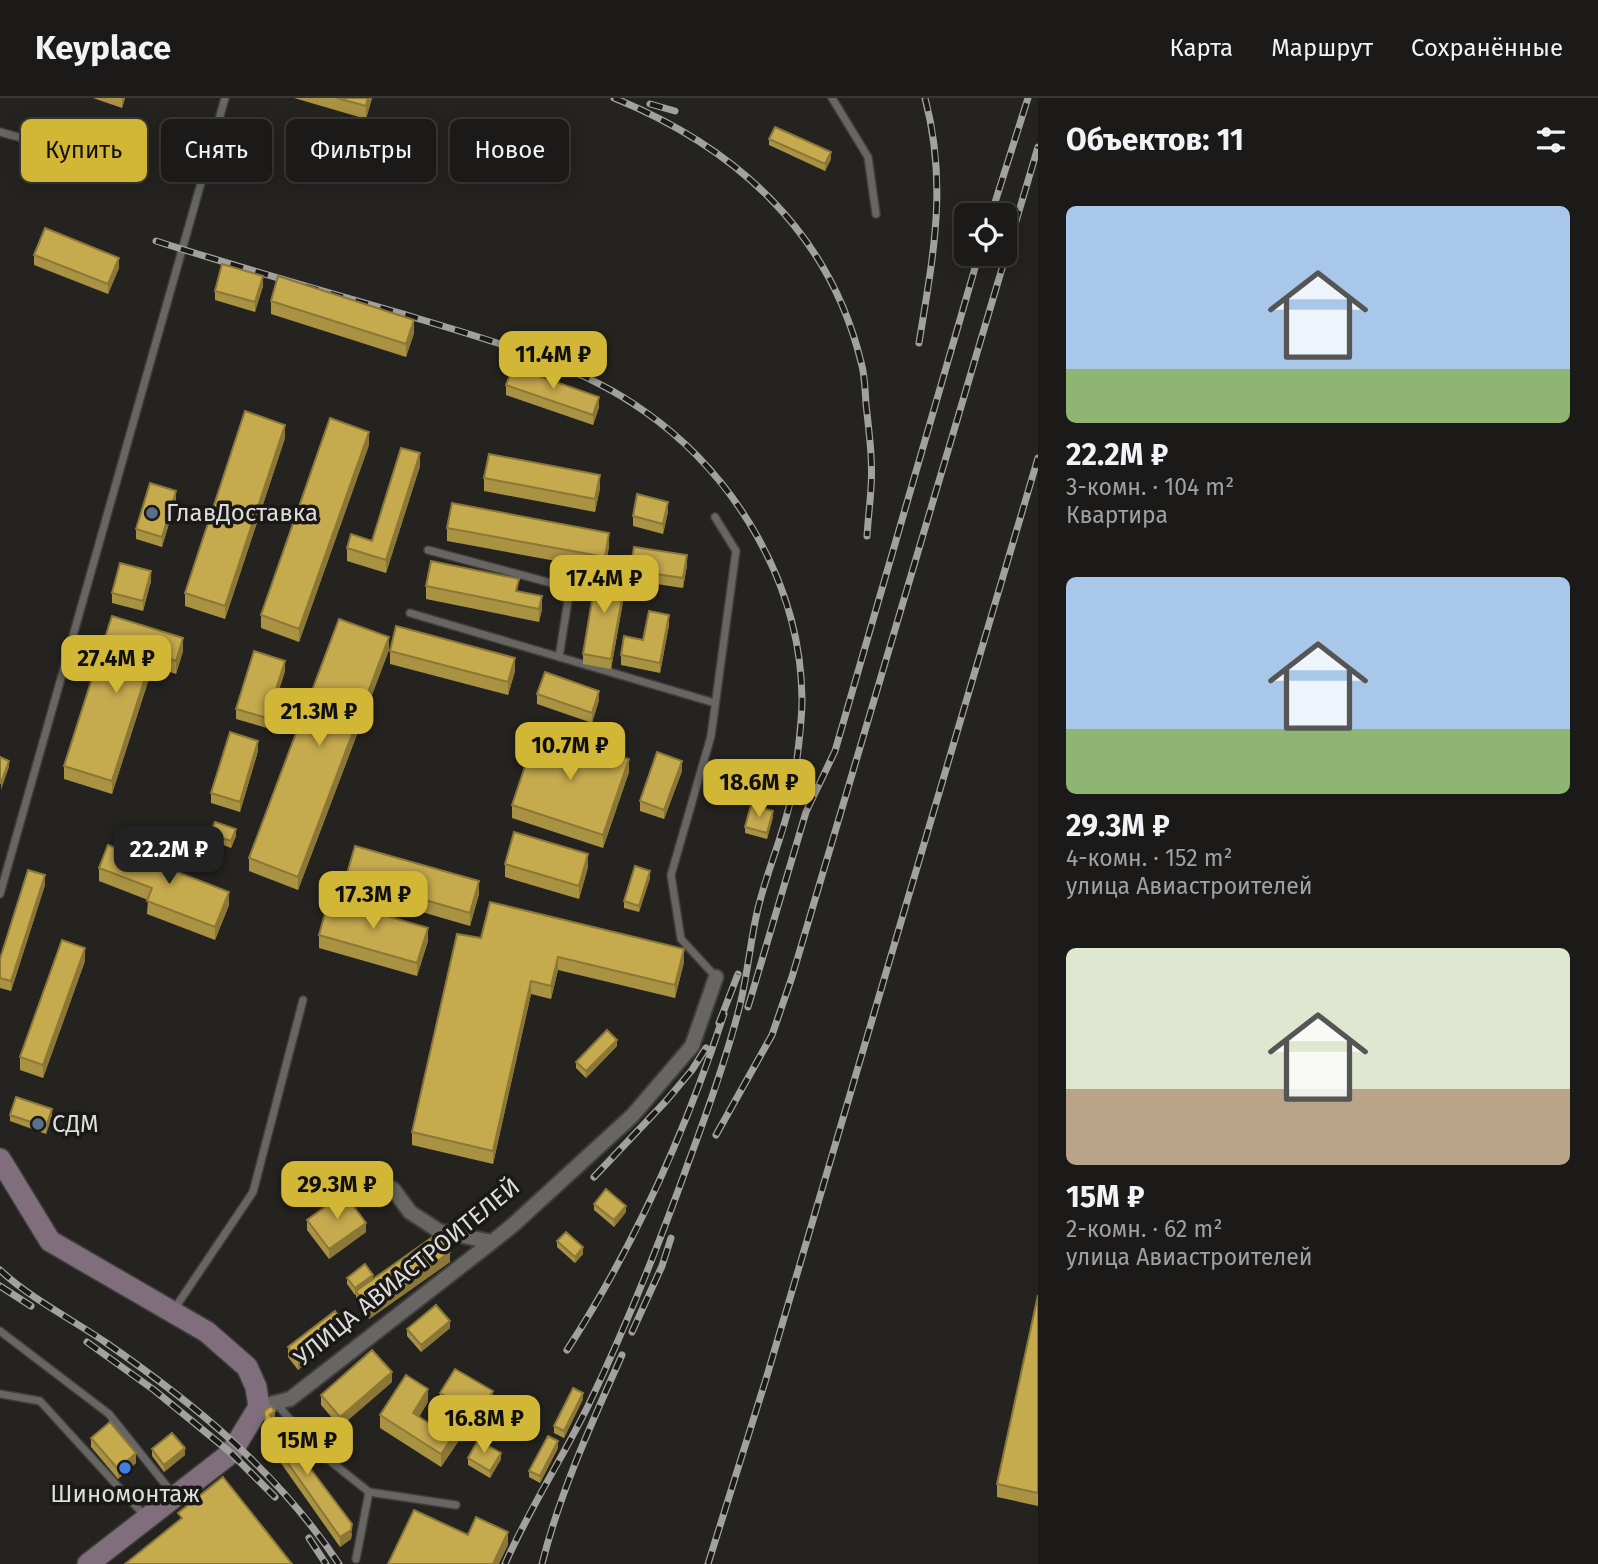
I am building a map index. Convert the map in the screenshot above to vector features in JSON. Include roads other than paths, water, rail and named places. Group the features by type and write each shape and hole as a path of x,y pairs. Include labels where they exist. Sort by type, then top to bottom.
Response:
{"street":[{"name":"УЛИЦА АВИАСТРОИТЕЛЕЙ","path":"267,1404 290,1399 492,1242 632,1116 692,1046 716,977"},
{"path":"0,1159 50,1241 207,1332 247,1367 267,1404 230,1454 88,1564"},
{"path":"393,1189 410,1212 439,1231 492,1242"}],"lane":[{"path":"0,894 225,98"},
{"path":"832,98 868,157 876,214"},
{"path":"0,132 21,138"},
{"path":"715,517 736,551 711,736 671,875 681,939 716,977"},
{"path":"428,550 570,588 559,657"},
{"path":"410,613 715,703"},
{"path":"172,1312 253,1192 303,1000"},
{"path":"0,1331 109,1414 176,1498"},
{"path":"0,1394 40,1401 146,1518"},
{"path":"267,1404 314,1448 369,1492 456,1505"},
{"path":"356,1559 369,1492"}],"railway":[{"path":"614,98 658,118 737,169 771,199 801,234 826,272 846,315 863,372 871,467 867,536"},
{"path":"919,343 933,250 937,191 936,161 925,98"},
{"path":"995,203 1028,98"},
{"path":"650,104 675,111"},
{"path":"716,1135 772,1035 792,977 1038,147"},
{"path":"156,241 503,345 562,366 618,394 677,437 707,467 734,500 757,536 776,575 790,615 799,657 802,699 793,788 786,820 760,901 742,994 729,1044 679,1189 630,1314 588,1406 505,1564"},
{"path":"748,1007 806,812 835,751 976,266"},
{"path":"708,1564 766,1379 1038,458"},
{"path":"719,1023 738,974"},
{"path":"567,1350 615,1270 656,1187 693,1102 724,1014"},
{"path":"594,1177 666,1101 706,1048"},
{"path":"632,1332 662,1266 671,1238"},
{"path":"0,1270 38,1299 139,1366 203,1415 289,1499 339,1564"},
{"path":"0,1286 31,1306"},
{"path":"87,1342 154,1390 231,1453 275,1497"},
{"path":"542,1564 567,1484 622,1355"},
{"path":"309,1538 326,1564"}],"place":[{"name":"ГлавДоставка","path":"152,513"},
{"name":"СДМ","path":"38,1124"},
{"name":"Шиномонтаж","path":"125,1468"}]}
